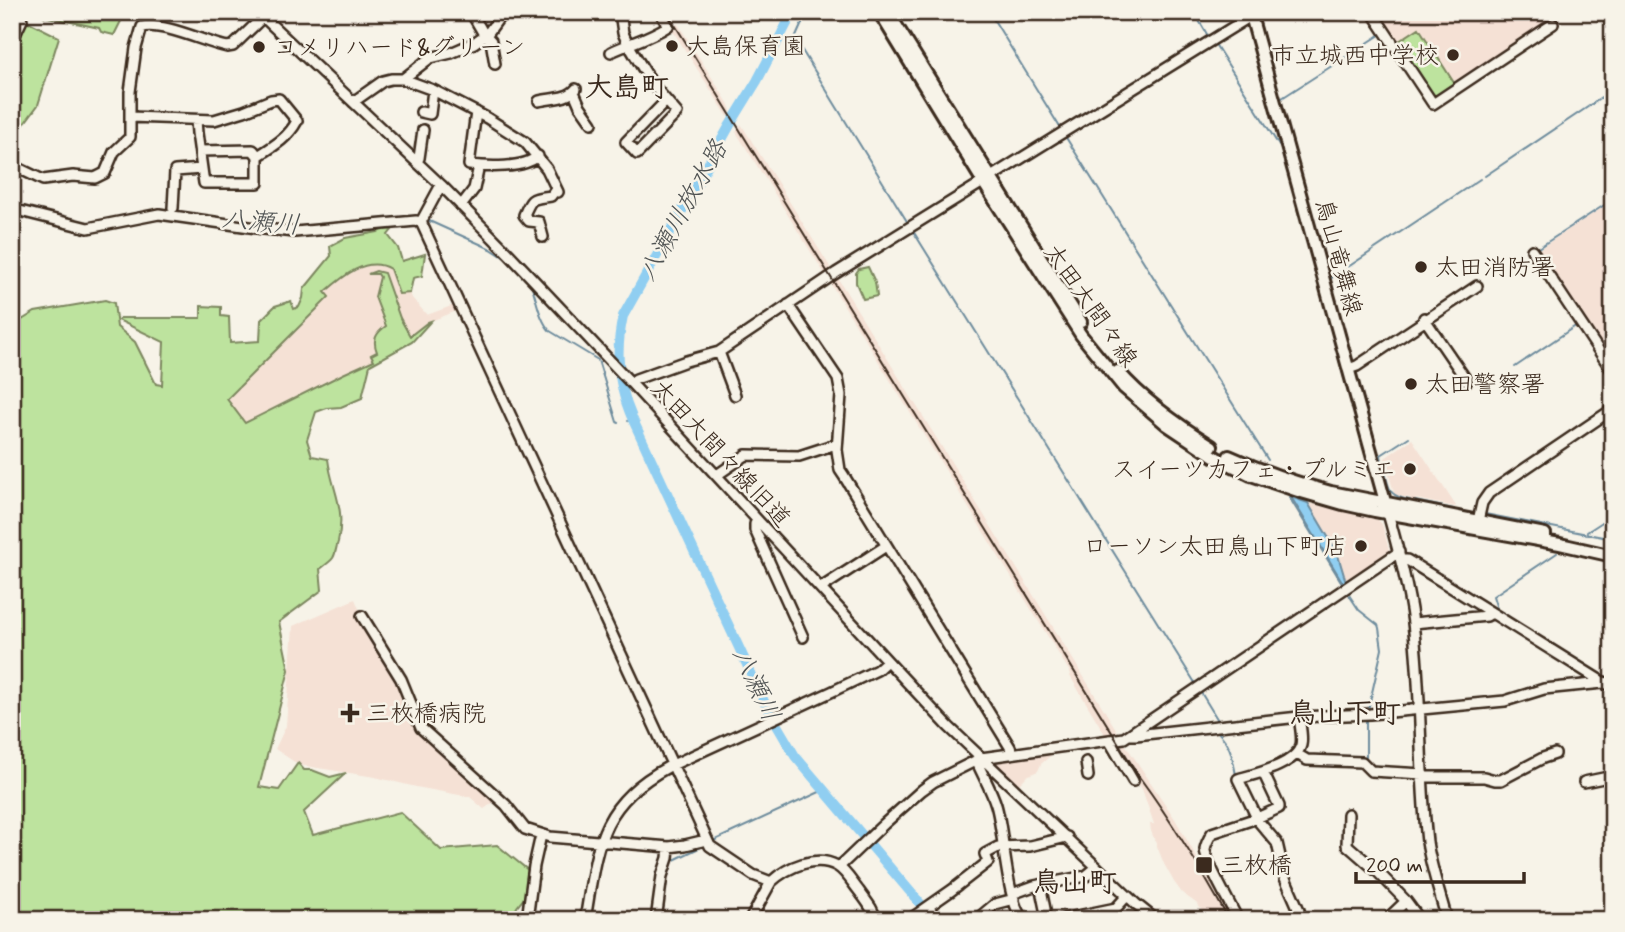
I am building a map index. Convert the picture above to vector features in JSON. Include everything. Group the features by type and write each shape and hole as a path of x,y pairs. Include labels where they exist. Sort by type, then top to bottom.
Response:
{"main road":[{"name":"太田大間々線","path":"879,12 1086,329 1121,374 1181,427 1221,452 1256,468 1308,486 1387,508 1613,556"},
{"name":"太田大間々線","path":"888,12 987,180"},
{"name":"鳥山竜舞線","path":"1252,13 1387,508"},
{"name":"太田大間々線","path":"1387,508 1613,548"}],"street":[{"path":"471,12 491,41 495,64"},
{"path":"403,79 430,58 474,43 486,34 503,12"},
{"path":"620,12 628,44 653,85 677,113 637,154 626,142 666,101"},
{"path":"611,52 651,37 668,26 660,12"},
{"path":"1372,12 1433,104 1553,24"},
{"path":"12,41 22,20 13,13"},
{"path":"629,381 719,352 836,273 1252,13"},
{"path":"12,165 43,180 73,176 95,178 105,173 114,152 130,137 130,92 142,27 164,29 227,47 233,46 260,15"},
{"name":"太田大間々線旧道","path":"260,15 441,185 717,475 978,759 1068,837 1149,918"},
{"path":"353,102 383,81 403,79 433,90 476,112 525,142 547,169 557,191 551,196 532,199 524,215 529,221 540,222 543,237"},
{"path":"421,112 429,114 433,90"},
{"path":"539,101 565,96 575,90 580,106 592,123"},
{"path":"130,117 214,120 279,99 297,121 292,131 258,156"},
{"path":"476,112 469,165 499,167 533,160 538,156"},
{"path":"196,120 204,183 258,183 258,156 253,150 200,151"},
{"path":"417,162 423,130"},
{"path":"461,206 474,189 479,166"},
{"path":"173,208 175,171 202,169"},
{"path":"12,209 88,228 159,214 295,232 423,219 441,185"},
{"path":"423,219 706,839 713,849 728,859 753,875 771,882"},
{"path":"1532,250 1613,372"},
{"path":"1347,366 1357,366 1447,300 1477,286 1424,318"},
{"path":"788,304 838,379 841,395 836,444 844,477 1012,753"},
{"path":"1424,318 1467,381"},
{"path":"719,352 735,395"},
{"path":"1478,522 1482,503 1489,492 1613,408"},
{"path":"717,475 746,455 799,456 836,444"},
{"path":"1387,508 1401,556 1413,623 1421,709 1428,844 1447,920"},
{"path":"758,520 755,530 803,637"},
{"path":"821,588 886,546"},
{"path":"1401,556 1610,683"},
{"path":"839,867 933,782 978,759 1124,738 1401,556"},
{"path":"1413,623 1487,616 1491,613"},
{"path":"362,617 401,679 421,728 506,805 525,829 541,835 669,847 706,839"},
{"path":"585,920 599,842 611,817 625,798 648,778 877,670 887,661"},
{"path":"1129,735 1299,717 1505,701 1544,689 1610,683"},
{"path":"1297,920 1299,910 1282,868 1277,843 1257,818 1238,779 1263,772 1297,754 1302,742 1299,717"},
{"path":"1109,740 1133,780"},
{"path":"1297,754 1307,760 1362,762 1371,772 1483,777 1495,780 1501,780 1555,754"},
{"path":"978,759 996,804 1013,897 1018,914 1024,920"},
{"path":"1086,762 1088,776"},
{"path":"1238,920 1205,850 1212,833 1277,809 1279,806 1263,772"},
{"path":"1584,782 1613,776"},
{"path":"1348,814 1347,845 1378,872 1420,920"},
{"path":"527,920 541,835"},
{"path":"909,920 988,862 985,854 998,847 1030,846 1068,837"},
{"path":"656,920 669,847"},
{"path":"750,920 771,882 795,867 813,861 839,867 873,909 876,920"},
{"path":"976,920 995,904 1040,885 1086,876 1097,867"},
{"path":"1040,885 1045,909"},
{"path":"1058,920 1116,908 1127,896"},
{"path":"1386,920 1406,901"},
{"path":"926,909 939,920"}],"shaded area":[{"name":"市立城西中学校","path":"1378,12 1547,12 1552,20 1433,98"},
{"path":"678,24 728,103 731,110 728,117 671,28"},
{"path":"741,124 832,270 826,276 736,132"},
{"path":"1613,200 1613,368 1539,252 1539,249"},
{"path":"378,263 390,269 399,294 410,293 427,315 456,303 459,310 431,321 412,342 384,358 247,429 220,396 319,297 344,276"},
{"path":"837,277 1119,735 1106,736 1071,674 829,281"},
{"path":"1412,439 1455,507 1416,499 1410,501 1410,498 1394,493 1387,467 1383,468 1382,463"},
{"name":"ローソン太田鳥山下町店","path":"1308,503 1378,520 1382,524 1390,553 1346,582 1337,552"},
{"name":"三枚橋病院","path":"355,599 421,728 498,799 484,809 470,797 375,777 299,765 275,749 286,726 293,626"},
{"path":"1123,741 1175,819 1200,863 1207,859 1236,920 1210,920 1174,882 1151,831 1150,824 1154,824 1142,789 1114,742"},
{"path":"1056,751 1041,764 1038,771 1027,776 1016,787 989,759"}],"green space":[{"path":"39,12 128,14 127,19 122,19 114,35 101,32 99,28 44,16"},
{"path":"27,21 59,37 38,105 12,140 12,51 17,47"},
{"path":"1419,28 1456,86 1436,99 1396,43"},
{"path":"385,228 392,230 388,235 398,248 402,261 425,254 422,276 413,278 410,293 399,294 390,269 381,265 364,266 355,270 325,292 329,297 227,399 245,423 374,360 371,355 377,352 376,337 386,326 375,297 380,277 378,274 368,274 376,271 384,273 400,318 410,336 431,321 412,342 370,365 362,398 341,407 316,412 307,440 312,456 328,459 339,508 340,529 334,556 320,569 322,590 279,622 289,670 259,787 279,790 298,763 304,770 330,777 346,773 304,812 313,835 400,812 441,850 497,845 539,879 517,907 511,920 12,920 12,326 35,312 105,300 114,303 117,327 135,342 156,384 162,385 164,342 118,320 120,318 201,318 201,306 221,307 221,316 229,317 230,343 260,341 261,320 275,306 291,301 294,309 299,307 304,289 331,256 330,246 345,238 378,232"},
{"path":"868,267 875,282 877,296 863,299 856,283 856,273 859,269"}],"water":[{"path":"1291,497 1308,503 1337,552 1346,582 1343,583"}],"waterway":[{"name":"八瀬川","path":"793,12 757,81 623,316 619,369 633,420 768,710 795,756 930,915"},
{"path":"807,12 795,39 908,223"},
{"path":"989,12 1061,129"},
{"path":"1194,12 1208,36"},
{"name":"八瀬川放水路","path":"784,13 797,19"},
{"path":"1258,16 1304,187"},
{"path":"1282,98 1383,33"},
{"path":"1215,44 1283,152"},
{"path":"1485,176 1613,90"},
{"path":"1065,136 1268,460"},
{"path":"1328,272 1330,279 1480,179"},
{"path":"1306,194 1315,226"},
{"name":"八瀬川","path":"12,204 22,207"},
{"path":"1538,248 1606,204"},
{"name":"八瀬川","path":"292,227 419,217"},
{"name":"八瀬川","path":"98,222 113,219"},
{"name":"八瀬川","path":"427,220 505,258"},
{"path":"1316,229 1327,269"},
{"path":"913,231 1197,686"},
{"path":"1305,231 1315,271"},
{"path":"1317,278 1344,378"},
{"name":"八瀬川","path":"531,284 541,315 550,331 598,360 619,423"},
{"path":"1515,367 1577,325"},
{"name":"八瀬川","path":"628,421 633,420"},
{"path":"1382,462 1381,455 1409,437"},
{"path":"1384,469 1390,490 1397,496 1410,500"},
{"path":"1289,497 1342,583"},
{"path":"1415,501 1454,509"},
{"path":"1485,514 1613,539"},
{"path":"1587,532 1613,515"},
{"path":"1498,612 1493,596 1557,553"},
{"path":"1347,592 1359,610 1379,628 1382,649 1368,710"},
{"path":"1200,691 1219,722"},
{"path":"1366,719 1366,760"},
{"path":"1217,731 1230,751 1236,775"},
{"path":"713,841 824,790"},
{"path":"672,861 705,845"}],"railway":[{"path":"667,12 1140,778 1187,848 1229,920"}],"place":[{"name":"大島保育園","path":"672,46"},
{"name":"コメリハード&グリーン","path":"259,47"},
{"name":"市立城西中学校","path":"1453,55"},
{"name":"太田消防署","path":"1421,267"},
{"name":"太田警察署","path":"1411,384"},
{"name":"スイーツカフェ・プルミエ","path":"1410,469"},
{"name":"ローソン太田鳥山下町店","path":"1361,546"},
{"name":"三枚橋病院","path":"350,713"},
{"name":"三枚橋","path":"1204,865"}],"district":[{"name":"大島町","path":"627,86"},
{"name":"鳥山下町","path":"1345,712"},
{"name":"鳥山町","path":"1075,881"}]}
